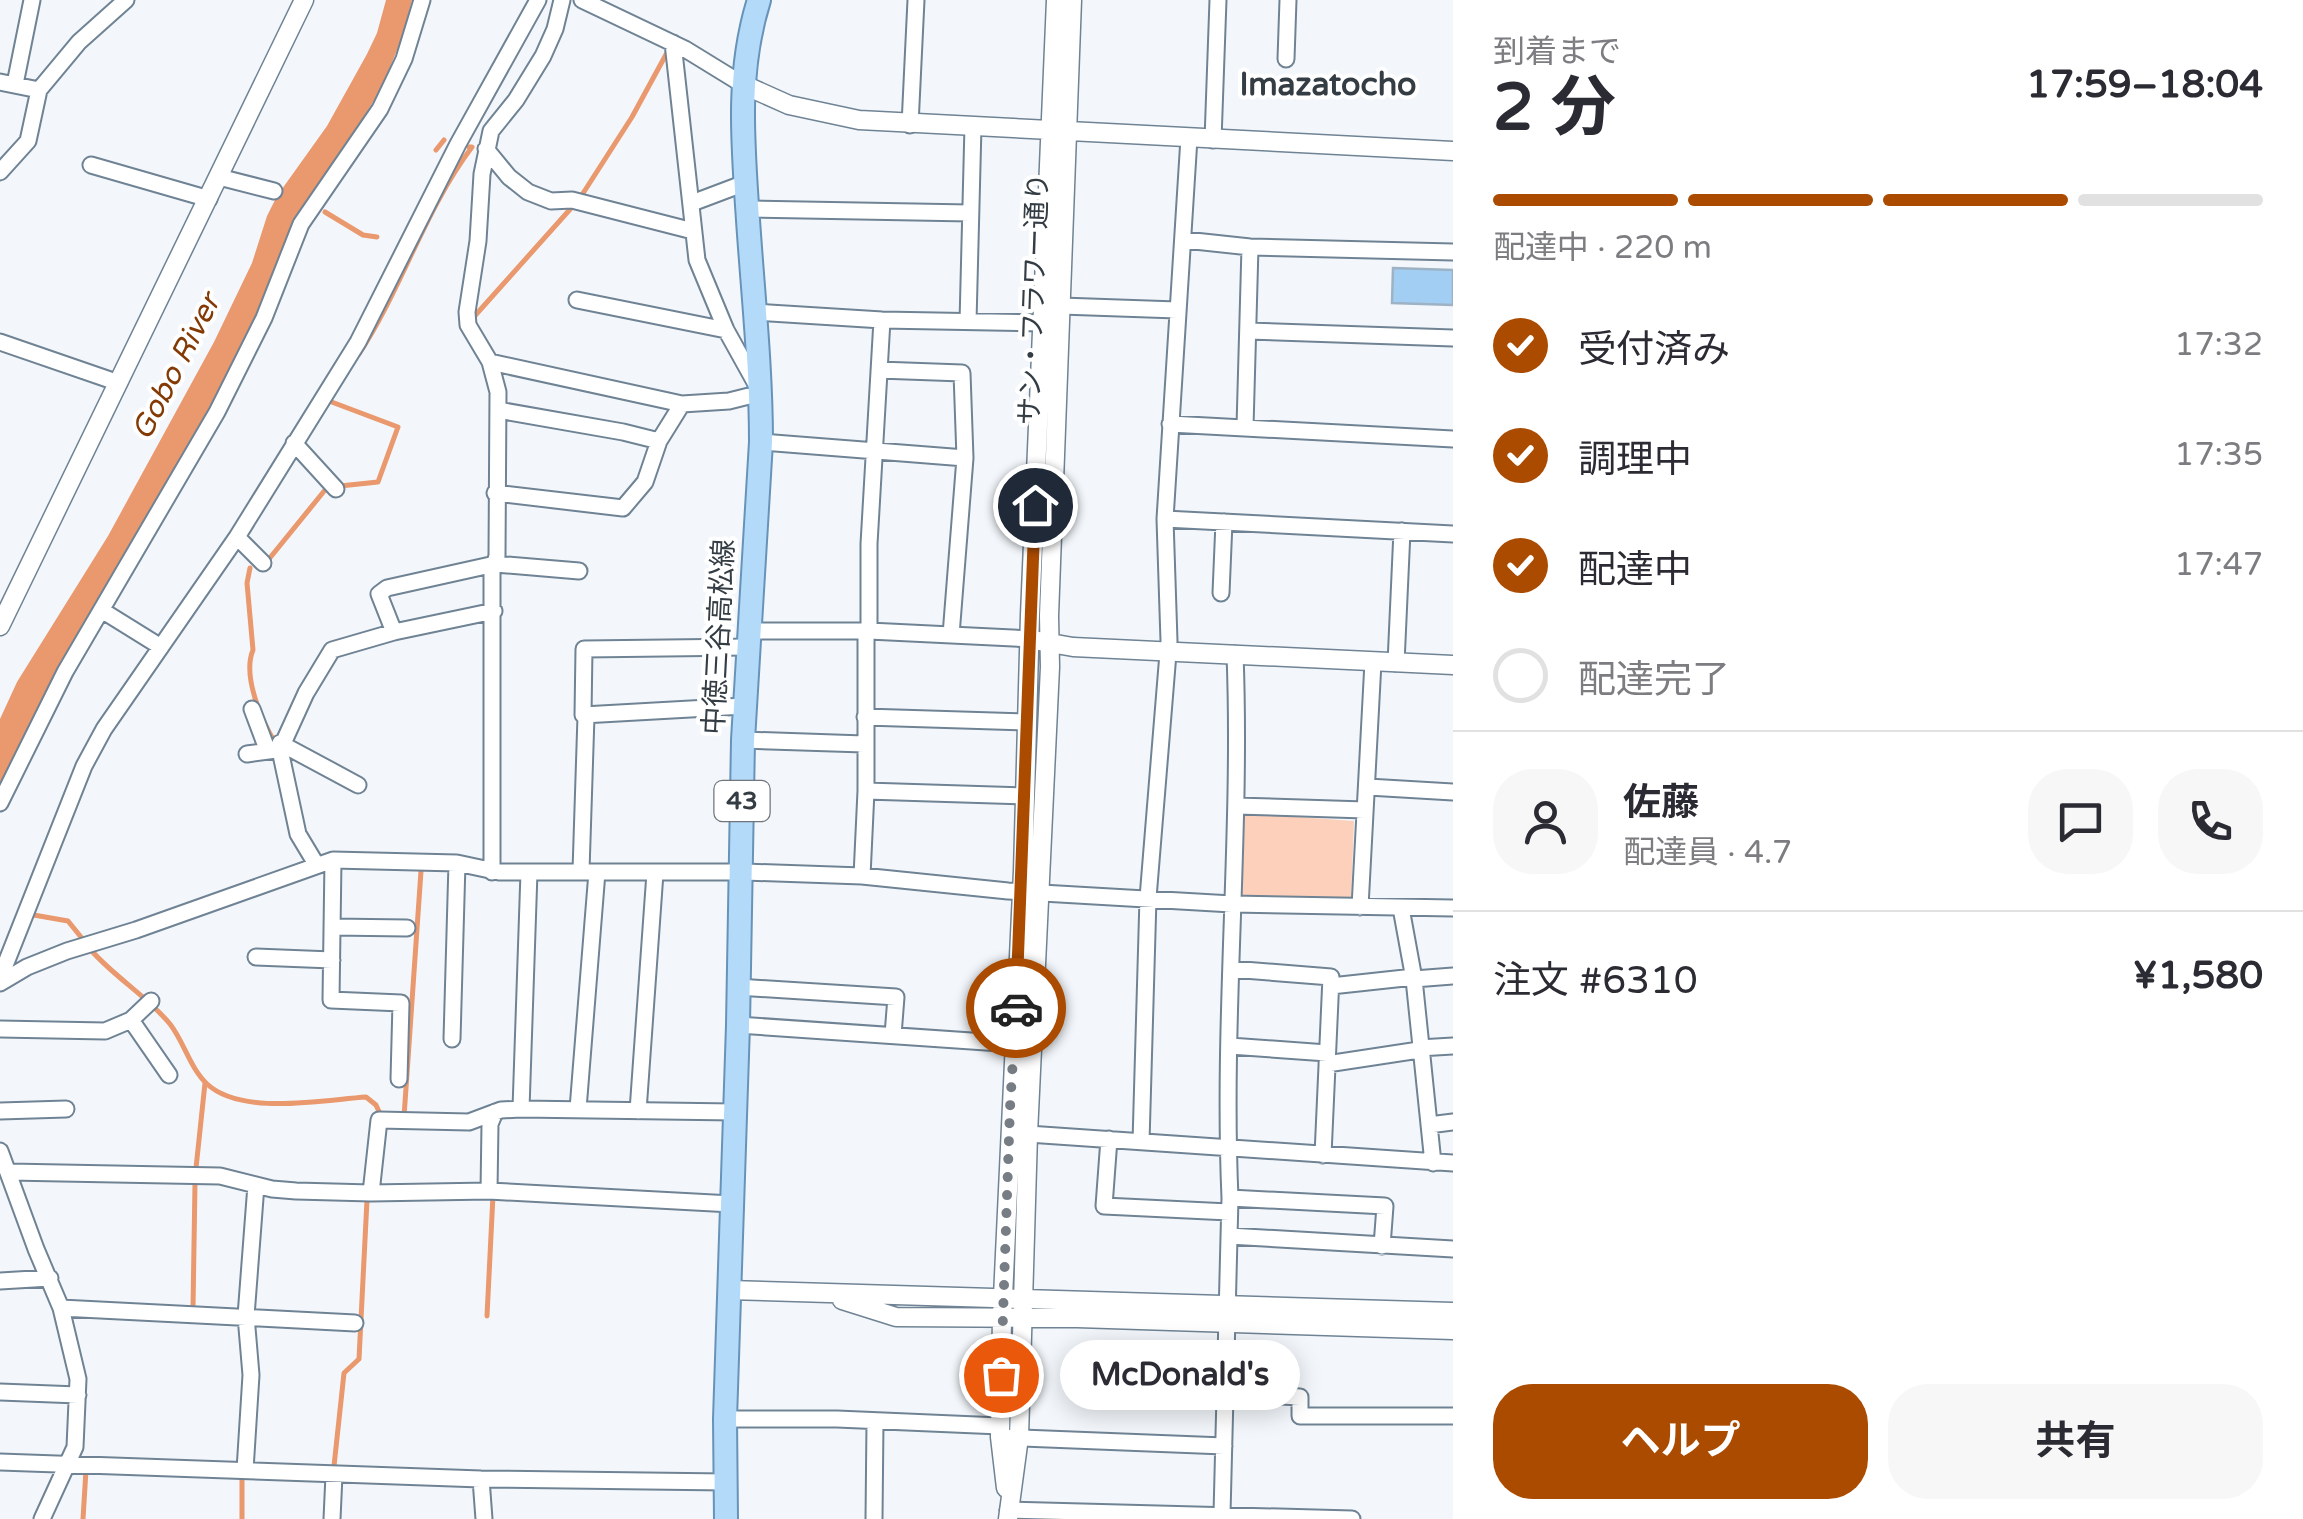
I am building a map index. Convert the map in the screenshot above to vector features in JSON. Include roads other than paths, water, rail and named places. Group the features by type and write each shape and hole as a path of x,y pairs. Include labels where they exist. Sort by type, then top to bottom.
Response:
{"main road":[{"name":"中徳三谷高松線","path":"726,1519 725,1419 744,706 761,442 742,84 750,28 759,0"}],"street":[{"path":"32,0 8,83 39,90"},
{"path":"0,172 28,141 39,90 80,42 126,0"},
{"path":"0,626 304,0"},
{"path":"0,803 41,716 217,412 264,318 301,224 380,109 404,59 422,0"},
{"path":"0,981 84,766 104,729 237,538 358,342 538,0"},
{"path":"492,872 492,571 498,392 490,362 468,325 466,312 478,242 486,149 498,122 516,100 556,29 562,0"},
{"path":"582,0 673,43 742,84 815,112 910,124 1453,151"},
{"path":"910,124 916,0"},
{"path":"1056,0 1060,131"},
{"path":"1060,131 1072,0"},
{"path":"1213,140 1218,0"},
{"path":"1286,58 1288,0"},
{"path":"490,362 682,404 729,401 761,393 726,330 696,260 673,43"},
{"path":"481,104 498,122"},
{"path":"968,322 973,126"},
{"name":"サン・フラワー通り","path":"1040,641 1060,131"},
{"path":"1141,1142 1148,898 1168,652 1166,519 1170,424 1189,138"},
{"path":"486,149 509,177 528,192 550,201 572,200 693,231"},
{"path":"91,165 209,198"},
{"path":"219,177 274,191"},
{"path":"692,203 745,183"},
{"path":"747,209 970,213"},
{"path":"1184,240 1250,246 1453,252"},
{"path":"1244,427 1250,246"},
{"path":"577,300 726,330"},
{"path":"755,312 968,322 1050,311 1177,310"},
{"path":"862,876 869,544 882,320"},
{"path":"1248,331 1453,338"},
{"path":"0,342 119,384"},
{"path":"879,370 962,373 965,458 951,635"},
{"path":"495,493 623,508 646,482 659,441 682,404"},
{"path":"498,410 659,441"},
{"path":"1170,424 1453,439"},
{"path":"761,442 965,458"},
{"path":"294,443 336,489"},
{"path":"1166,519 1453,534"},
{"path":"1221,593 1224,522"},
{"path":"1396,662 1402,532"},
{"path":"237,538 263,563"},
{"path":"394,632 379,594 387,588 495,564 579,571"},
{"path":"103,611 161,647"},
{"path":"276,747 332,650 394,632 494,612"},
{"path":"578,1109 588,872 584,649 868,631 1040,641 1073,647 1453,665"},
{"path":"1008,1515 1000,1432 1002,1308 1015,1044 1030,892 1024,796 1028,722 1040,641"},
{"path":"1008,1515 1019,1438 1030,892 1040,641"},
{"path":"1222,1514 1230,1205 1235,654"},
{"path":"1360,907 1373,662"},
{"path":"586,716 744,706"},
{"path":"252,709 276,747 298,834 324,862 332,927 331,1000 401,1004 399,1079"},
{"path":"865,717 1028,722"},
{"path":"743,740 864,744"},
{"path":"247,754 276,747 358,785"},
{"path":"1368,787 1453,792"},
{"path":"866,791 1024,796"},
{"path":"1236,806 1365,810"},
{"path":"0,981 67,951 225,900 324,862 373,859 457,863 492,872 862,876 1030,892 1232,904 1453,908"},
{"path":"452,1039 457,863"},
{"path":"521,1109 529,872"},
{"path":"638,1111 655,873"},
{"path":"1401,908 1414,978 1434,1162"},
{"path":"332,927 407,928"},
{"path":"256,957 332,960"},
{"path":"1232,969 1332,977 1323,1155"},
{"path":"1331,986 1453,976"},
{"path":"738,987 896,998 893,1035"},
{"path":"0,1029 105,1031 132,1020 151,1002"},
{"path":"132,1020 169,1076"},
{"path":"738,1025 1015,1044"},
{"path":"1230,1046 1327,1059 1453,1046"},
{"path":"371,1193 379,1120 469,1122 495,1112 521,1109 734,1112"},
{"path":"0,1112 66,1110"},
{"path":"490,1191 490,1124 495,1112"},
{"path":"1429,1125 1453,1122"},
{"path":"1028,1134 1453,1163"},
{"path":"1109,1139 1104,1206 1386,1206 1382,1246"},
{"path":"0,1151 61,1308 76,1360 75,1447 42,1519"},
{"path":"8,1172 220,1176 284,1190 490,1191 732,1204"},
{"path":"245,1470 251,1374 246,1316 256,1185"},
{"path":"0,1202 20,1204"},
{"path":"1229,1236 1453,1249"},
{"path":"0,1280 50,1278"},
{"path":"728,1290 832,1295 852,1306 896,1317 1002,1308 1453,1312"},
{"path":"61,1308 355,1323"},
{"path":"1228,1313 1453,1330"},
{"path":"0,1392 78,1395"},
{"path":"1226,1393 1300,1398 1300,1416 1453,1416"},
{"path":"725,1419 876,1422 1000,1432 1019,1438 1224,1446"},
{"path":"874,1519 876,1422"},
{"path":"0,1462 334,1475 726,1482"},
{"path":"332,1519 334,1475"},
{"path":"481,1479 484,1519"},
{"path":"1008,1515 1222,1514 1352,1519"}],"waterway":[{"path":"580,198 632,117 669,49"},
{"path":"436,150 444,140"},
{"path":"359,354 469,147"},
{"path":"472,319 573,206"},
{"path":"325,212 363,235 377,237"},
{"path":"329,401 398,427 378,482 340,486"},
{"path":"269,559 325,490"},
{"path":"250,568 250,673 260,711 276,744"},
{"path":"404,1117 421,871"},
{"path":"28,914 68,921 85,942"},
{"path":"90,949 161,1014 201,1078 222,1094 240,1100 283,1104 366,1097 381,1116"},
{"path":"196,1168 205,1083"},
{"path":"193,1308 195,1183"},
{"path":"487,1316 493,1195"},
{"path":"334,1466 344,1373 359,1359 367,1200"},
{"path":"83,1519 86,1470"},
{"path":"242,1474 242,1519"}],"place":[{"name":"McDonald's","path":"1001,1375"}],"district":[{"name":"Imazatocho","path":"1328,85"}],"water label":[{"name":"Gobo River","path":"176,367"}]}
